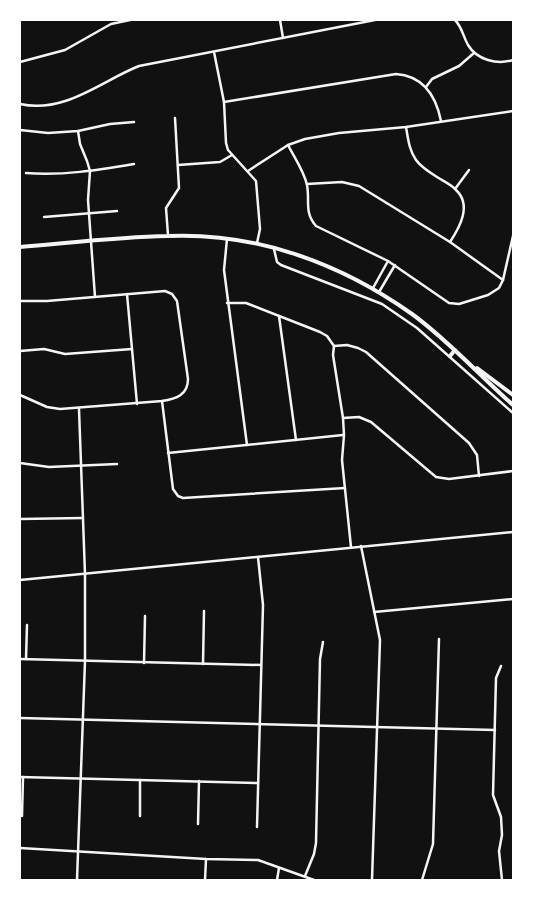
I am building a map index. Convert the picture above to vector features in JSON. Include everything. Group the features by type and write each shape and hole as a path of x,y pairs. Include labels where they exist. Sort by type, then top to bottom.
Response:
{"main road":[{"path":"20,248 168,236 227,239 257,243 316,261 372,288 413,315 455,350 513,405 509,408"},
{"path":"450,356 455,350"},
{"path":"463,358 513,395"}],"street":[{"path":"20,62 65,50 111,24 130,20"},
{"path":"280,20 284,38"},
{"path":"20,104 43,106 87,94 123,72 139,66 375,20"},
{"path":"455,20 462,28 467,44 474,53 496,63 513,60"},
{"path":"214,52 224,102 226,143 232,155 256,181 258,189 260,229 257,243"},
{"path":"426,87 432,79 459,66 474,53"},
{"path":"224,102 388,74 402,74 415,79 426,87 436,102 441,121"},
{"path":"248,171 288,145 306,138 406,127 513,110"},
{"path":"168,236 166,208 179,188 174,118"},
{"path":"20,130 48,133 78,131 110,124 134,122"},
{"path":"406,127 411,150 416,160 455,189 460,194 464,203 464,215 450,242"},
{"path":"78,131 80,144 90,171 90,242 95,297"},
{"path":"288,145 307,184 308,212 316,226 395,265 454,305 488,295 499,288 503,280 513,236"},
{"path":"178,165 220,162 232,155"},
{"path":"26,173 48,175 134,164"},
{"path":"455,189 469,170"},
{"path":"307,184 342,182 359,186 450,242 503,280"},
{"path":"44,217 117,211"},
{"path":"227,239 224,270 227,303 247,445"},
{"path":"273,247 277,262 281,265 388,308 417,328 513,413"},
{"path":"372,288 388,261"},
{"path":"379,292 395,265"},
{"path":"20,301 165,291 172,294 177,301 188,383 185,390 178,397 162,401 79,409 54,408 20,395"},
{"path":"128,294 137,404"},
{"path":"227,303 246,303 320,332 327,336 334,346 333,355 343,418 342,460 350,547"},
{"path":"279,316 296,440"},
{"path":"334,346 347,345 358,348 381,364 469,443 477,455 479,476"},
{"path":"20,350 44,349 65,354 132,349"},
{"path":"162,401 173,489 178,496 183,498 345,488"},
{"path":"77,880 85,661 85,574 79,409"},
{"path":"343,418 359,417 371,422 436,477 449,479 513,471"},
{"path":"168,452 344,435"},
{"path":"20,463 42,467 117,464"},
{"path":"20,519 83,518"},
{"path":"20,580 513,532"},
{"path":"361,546 380,640 372,880"},
{"path":"257,827 263,604 258,557"},
{"path":"374,612 513,599"},
{"path":"203,664 204,610"},
{"path":"144,662 145,616"},
{"path":"26,659 27,625"},
{"path":"422,880 433,844 439,639"},
{"path":"305,876 314,854 316,843 320,659 323,642"},
{"path":"20,659 261,665"},
{"path":"501,666 496,678 493,795 501,817 502,835 499,851 502,880"},
{"path":"20,718 495,730"},
{"path":"22,816 21,777 258,783"},
{"path":"140,780 140,816"},
{"path":"198,824 199,782"},
{"path":"20,848 206,859 258,860 314,880"},
{"path":"205,880 206,859"},
{"path":"277,880 279,868"}]}
